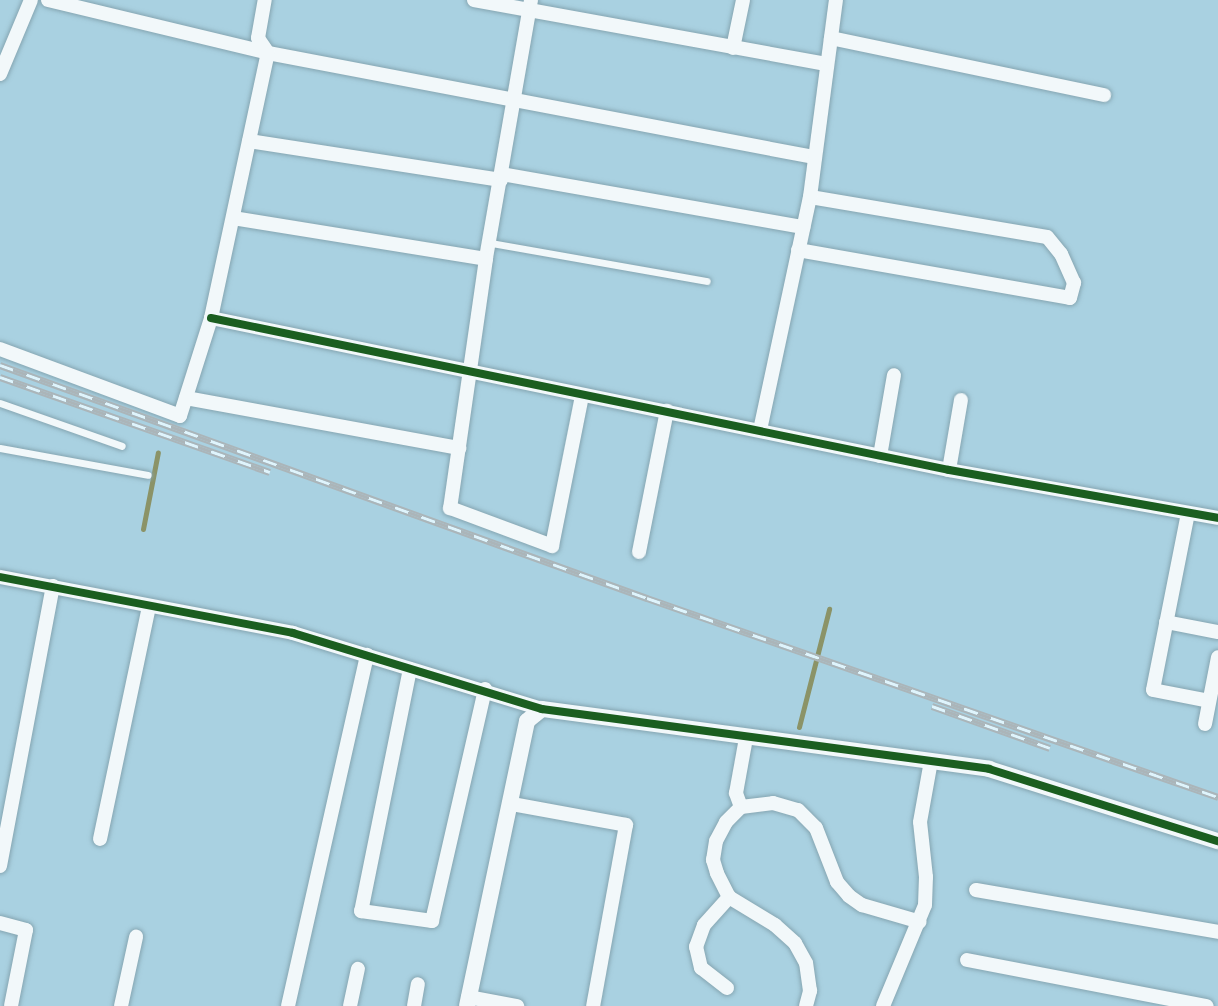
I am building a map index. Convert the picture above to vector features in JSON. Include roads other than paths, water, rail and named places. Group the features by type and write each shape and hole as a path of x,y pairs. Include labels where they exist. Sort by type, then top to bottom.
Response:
{"street":[{"path":"0,74 31,0"},
{"path":"48,0 268,53 513,98 813,158"},
{"path":"0,349 180,416 211,318 268,53 258,38 265,0"},
{"path":"474,0 530,4 733,48 826,64"},
{"path":"733,48 743,0"},
{"path":"760,430 810,197 813,158 836,0"},
{"path":"530,4 491,243 486,260 450,508 552,546 582,396"},
{"path":"831,38 1104,95"},
{"path":"249,141 502,177 803,227"},
{"path":"798,250 1070,298 1074,283 1061,254 1047,237 810,197"},
{"path":"233,218 486,260"},
{"path":"211,318 949,470 1218,518"},
{"path":"880,456 894,375"},
{"path":"186,398 459,448"},
{"path":"949,470 962,400"},
{"path":"639,552 667,411"},
{"path":"1188,513 1153,690 1209,700"},
{"path":"0,576 293,633 485,689 542,710 989,769 1218,841"},
{"path":"0,866 53,586"},
{"path":"100,839 149,606"},
{"path":"1166,622 1218,632"},
{"path":"288,1006 368,655"},
{"path":"1205,724 1218,657"},
{"path":"410,669 361,911 432,921 485,689"},
{"path":"517,1006 467,1002 512,804 527,721 542,710"},
{"path":"741,807 736,793 746,738"},
{"path":"883,1006 920,922 926,877 920,822 931,761"},
{"path":"806,1006 810,991 806,963 795,943 775,925 729,897 717,873 714,850 726,822 741,807 773,803 798,810 816,828 837,882 849,896 862,905 920,922"},
{"path":"512,804 626,825 593,1006"},
{"path":"976,890 1218,932"},
{"path":"727,988 701,968 696,947 704,925 729,897"},
{"path":"0,923 26,930 11,1006"},
{"path":"121,1006 136,937"},
{"path":"967,960 1207,1006"},
{"path":"350,1006 358,969"},
{"path":"414,1006 418,984"}],"lane":[{"path":"491,243 707,281"},
{"path":"0,403 122,446"},
{"path":"0,448 148,475"}],"waterway":[{"path":"143,529 158,452"},
{"path":"799,727 829,609"}],"railway":[{"path":"0,365 647,598 1218,797"},
{"path":"0,377 270,472"},
{"path":"932,706 1050,748"}]}
